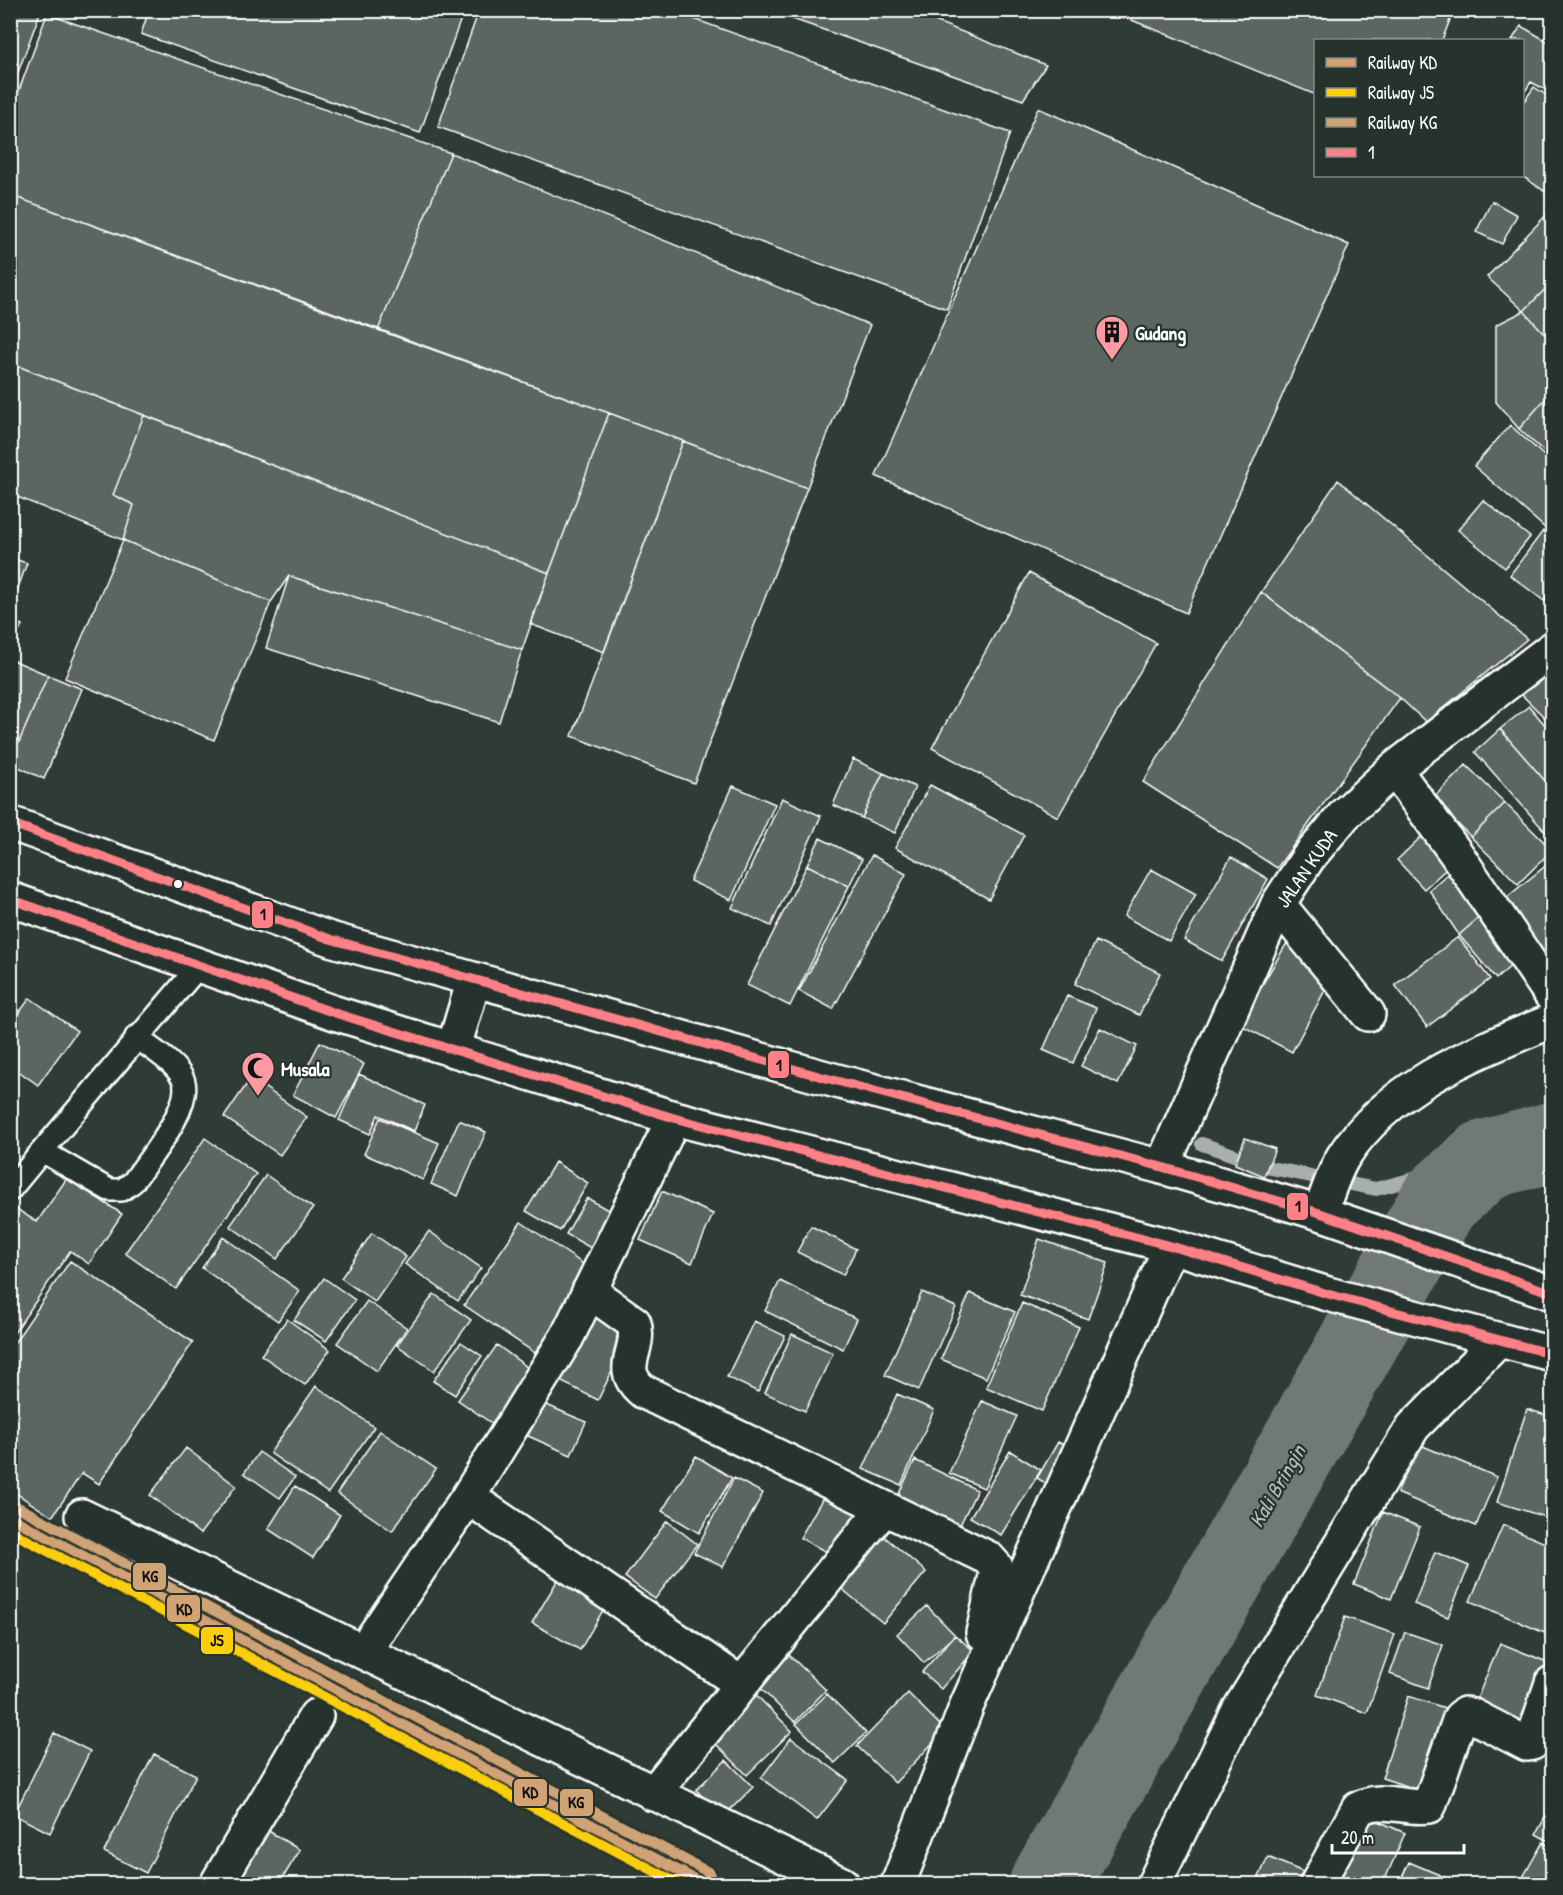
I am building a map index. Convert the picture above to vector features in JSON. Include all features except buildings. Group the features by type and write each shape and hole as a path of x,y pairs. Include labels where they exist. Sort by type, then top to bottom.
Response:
{"main road":[{"name":"JALAN KUDA","path":"1162,1167 1278,904 1308,858 1338,823 1394,769 1552,649"},
{"path":"1394,769 1455,852 1552,996"},
{"path":"10,823 330,939 832,1080 1162,1167 1324,1202 1373,1231 1537,1288"},
{"path":"10,899 199,966 453,1050 674,1118 1171,1246 1328,1294 1552,1354"},
{"path":"1278,904 1368,1014"},
{"path":"453,1050 474,980"},
{"path":"1324,1202 1342,1158 1384,1112 1425,1079 1467,1055 1552,1021"},
{"path":"364,1651 468,1497 567,1337 674,1118"},
{"path":"898,1884 967,1706 1171,1246"},
{"path":"589,1292 634,1323 637,1333 628,1368 632,1382 644,1392 988,1558 996,1567 967,1706"},
{"path":"1154,1884 1239,1710 1413,1427 1486,1336"},
{"path":"468,1497 740,1683"},
{"path":"653,1794 740,1683 884,1508"},
{"path":"82,1516 842,1884"},
{"path":"1317,1884 1358,1809 1368,1803 1381,1802 1429,1806 1460,1718 1466,1714 1473,1716 1527,1744 1532,1743 1552,1683"},
{"path":"217,1884 316,1716"}],"lane":[{"path":"10,1190 136,1037 199,966"},
{"path":"42,1151 109,1190 122,1190 133,1182 179,1113 185,1091 183,1077 136,1037"}],"waterway":[{"name":"Kali Bringin","path":"1049,1884 1440,1200 1485,1160 1552,1142"},
{"path":"1202,1144 1271,1168 1376,1189 1485,1160"}],"rail line":[{"name":"KG","path":"16,1506 710,1873"},
{"name":"KD","path":"10,1517 704,1884"},
{"name":"JS","path":"10,1531 679,1884"}],"transit line":[{"name":"1","path":"10,823 330,939 833,1080 1162,1167 1320,1213 1552,1293"},
{"name":"1","path":"10,899 335,1013 674,1118 1171,1246 1328,1294 1552,1354"}],"place":[{"name":"Gudang","path":"1112,361"},
{"name":"Musala","path":"258,1097"}]}
